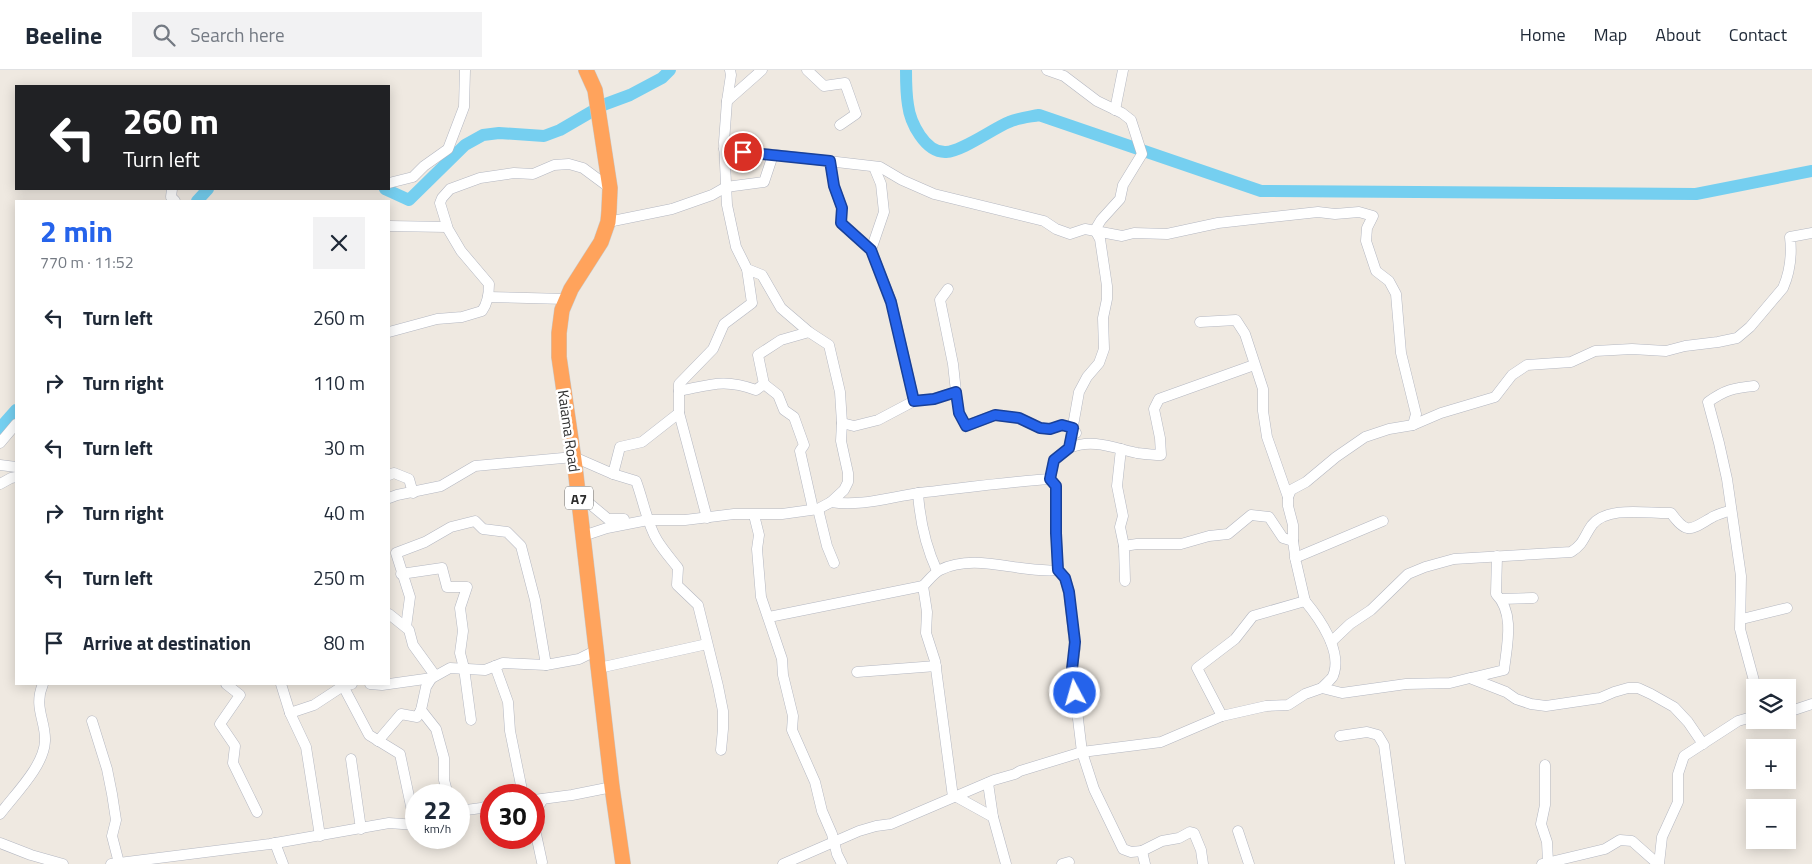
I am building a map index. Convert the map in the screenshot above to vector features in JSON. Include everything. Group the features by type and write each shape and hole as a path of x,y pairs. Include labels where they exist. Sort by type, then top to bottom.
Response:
{"highway":[{"name":"Kaiama Road","path":"586,70 595,90 601,124 610,188 608,222 595,253 566,299 560,320 559,357 574,457 612,786 623,864"}],"street":[{"path":"390,183 413,177 424,166 448,149 464,108 465,70"},
{"path":"707,518 679,413 679,392 680,384 713,349 724,324 752,304 747,269 736,247 726,205 724,149 730,70"},
{"path":"727,101 762,70"},
{"path":"808,70 824,86 845,83 856,114 840,125"},
{"path":"1115,110 1123,70"},
{"path":"1051,71 1064,76 1097,100 1131,120 1142,154 1123,185 1120,199 1101,220 1095,230"},
{"path":"724,149 880,167 902,180 934,194 1044,221 1056,229 1070,234 1085,229 1122,236 1134,233 1168,234 1218,223 1308,212 1336,214 1359,212 1372,216 1366,241 1376,271 1389,281 1396,294 1401,353 1416,414 1413,425"},
{"path":"608,222 672,209 712,196 726,187 764,182 773,155"},
{"path":"830,161 834,186 842,208 841,223 871,250 891,302 914,401"},
{"path":"390,332 437,319 482,311 488,298 489,284 461,251 446,227 441,209 442,198 450,189 471,180 514,173 533,174 554,165 569,164 584,168 610,188"},
{"path":"871,250 884,212 881,184 874,167"},
{"path":"390,226 446,227"},
{"path":"1069,448 1081,389 1087,377 1099,363 1104,349 1103,318 1107,299 1107,286 1100,239 1095,230"},
{"path":"1288,496 1292,490 1306,482 1336,457 1366,437 1389,428 1413,425 1441,413 1495,397 1512,375 1527,365 1571,362 1595,351 1632,349 1666,351 1737,338 1750,327 1783,288 1792,253 1790,237 1812,233"},
{"path":"578,494 608,519 685,520 734,514 782,514 816,509 831,502 844,490 848,482 848,473 841,440 842,424 838,381 829,344 809,332 781,308 762,275 747,269"},
{"path":"948,289 940,300 953,364 959,413 966,426 995,415 1019,418 1040,428 1050,429 1062,425 1073,428 1078,436 1094,443 1140,454 1161,455 1160,438 1154,409 1159,400 1254,365"},
{"path":"488,298 566,299"},
{"path":"788,863 867,828 892,824 999,778 1012,776 1020,771 1082,752 1161,742 1222,716 1266,706 1288,704 1305,694 1322,688 1332,677 1335,660 1331,642 1318,617 1305,601 1295,558 1293,524 1288,506 1288,496 1267,437 1263,411 1263,389 1245,334 1236,320 1200,322"},
{"path":"809,332 781,340 758,355 764,384 778,396 784,410 794,417 804,445 800,451 827,546 834,563"},
{"path":"679,392 722,382 742,384 756,390 764,384"},
{"path":"1754,386 1722,392 1708,402 1727,479 1741,576 1740,602 1742,619 1740,629 1754,679"},
{"path":"842,424 854,426 878,420 914,401 934,399 956,392"},
{"path":"613,474 620,447 642,442 679,413"},
{"path":"0,442 15,425"},
{"path":"1050,479 1054,460 1069,448 1078,444 1094,443"},
{"path":"1121,449 1117,486 1123,516 1120,527 1124,546 1125,581"},
{"path":"390,498 441,486 475,466 574,457 613,474 636,481 656,540 678,568 677,585 698,605 723,711 724,729 721,750"},
{"path":"0,465 15,467"},
{"path":"390,475 394,473 409,479 412,493"},
{"path":"0,484 15,477"},
{"path":"831,502 846,504 1013,481 1050,479"},
{"path":"1050,479 1056,486 1058,570 1065,578 1069,592 1075,649 1072,669 1082,752 1094,789 1123,849 1131,852 1142,851 1162,841 1179,838 1190,832 1194,833 1202,850 1203,864"},
{"path":"918,493 919,518 928,552 938,571"},
{"path":"1331,642 1350,624 1371,610 1408,574 1425,567 1454,559 1572,552 1580,547 1593,524 1606,515 1617,512 1671,513 1680,525 1692,529 1700,526 1712,517 1731,510"},
{"path":"754,515 759,535 757,549 761,597 782,659 783,675 793,716 792,730 815,782 822,811 842,864"},
{"path":"1124,546 1137,544 1181,544 1209,536 1228,534 1251,515 1269,517 1283,538 1293,542"},
{"path":"583,536 607,528 648,520"},
{"path":"406,627 410,597 401,574 396,553 426,542 451,527 475,521 483,529 507,532 521,546 535,600 546,665"},
{"path":"1295,558 1383,521"},
{"path":"1322,688 1342,693 1406,684 1450,683 1504,670 1509,626 1505,606 1496,594 1497,556"},
{"path":"769,617 923,586 938,571 953,565 988,564 1047,571 1058,570"},
{"path":"401,574 442,568 447,587 467,587 460,608 463,631 460,653 464,668 471,720"},
{"path":"923,586 927,612 926,633 936,666 954,797"},
{"path":"1501,599 1533,598"},
{"path":"1222,716 1197,668 1235,639 1253,616 1305,601"},
{"path":"1742,619 1787,608"},
{"path":"378,741 401,714 417,717 421,710 426,686 434,674 413,645 409,630 390,615"},
{"path":"599,668 707,644"},
{"path":"390,684 432,678 450,668 485,670 503,664 546,665 579,659 597,650"},
{"path":"495,666 508,702 510,732 521,784"},
{"path":"857,672 936,666"},
{"path":"1470,678 1506,692 1516,699 1546,706 1600,698 1628,688 1638,688 1674,707 1688,722 1703,744"},
{"path":"0,814 41,760 45,741 38,708 43,685"},
{"path":"227,685 240,695 220,724 235,746 233,764 257,812"},
{"path":"280,685 290,713 306,747 320,836"},
{"path":"290,713 314,705 346,685 369,735 400,754 407,784"},
{"path":"1796,709 1812,704"},
{"path":"421,710 436,729 444,758 445,784"},
{"path":"1659,864 1662,837 1678,802 1678,774 1684,756 1738,722 1746,719"},
{"path":"92,721 107,769 112,794 116,820 112,836 115,864 275,843 389,823 405,824"},
{"path":"1340,736 1368,732 1378,735 1384,745 1400,864"},
{"path":"351,759 362,829"},
{"path":"1545,765 1545,805 1541,824 1547,842 1545,863 1605,849 1620,840 1626,840 1632,841 1659,864"},
{"path":"988,783 993,817 1006,864"},
{"path":"545,799 612,786"},
{"path":"954,797 993,817"},
{"path":"1238,831 1249,864"},
{"path":"0,843 31,855 64,864"},
{"path":"275,843 283,864"},
{"path":"539,849 542,862"},
{"path":"1142,851 1145,864"}],"waterway":[{"path":"387,190 409,200 465,145 483,135 499,133 544,136 560,130 603,105 630,95 662,78 670,70"},
{"path":"906,70 907,101 915,128 925,142 938,151 953,151 1009,122 1039,115 1261,191 1696,194 1812,171"},
{"path":"198,200 207,190"},
{"path":"0,428 15,411"}],"route":[{"path":"743,152 830,161 834,186 842,208 841,223 871,250 891,302 914,401 934,399 956,392 959,413 966,426 995,415 1019,418 1040,428 1050,429 1062,425 1073,428 1069,448 1054,460 1050,479 1056,486 1058,570 1067,583 1075,642 1072,669 1075,693"}]}
